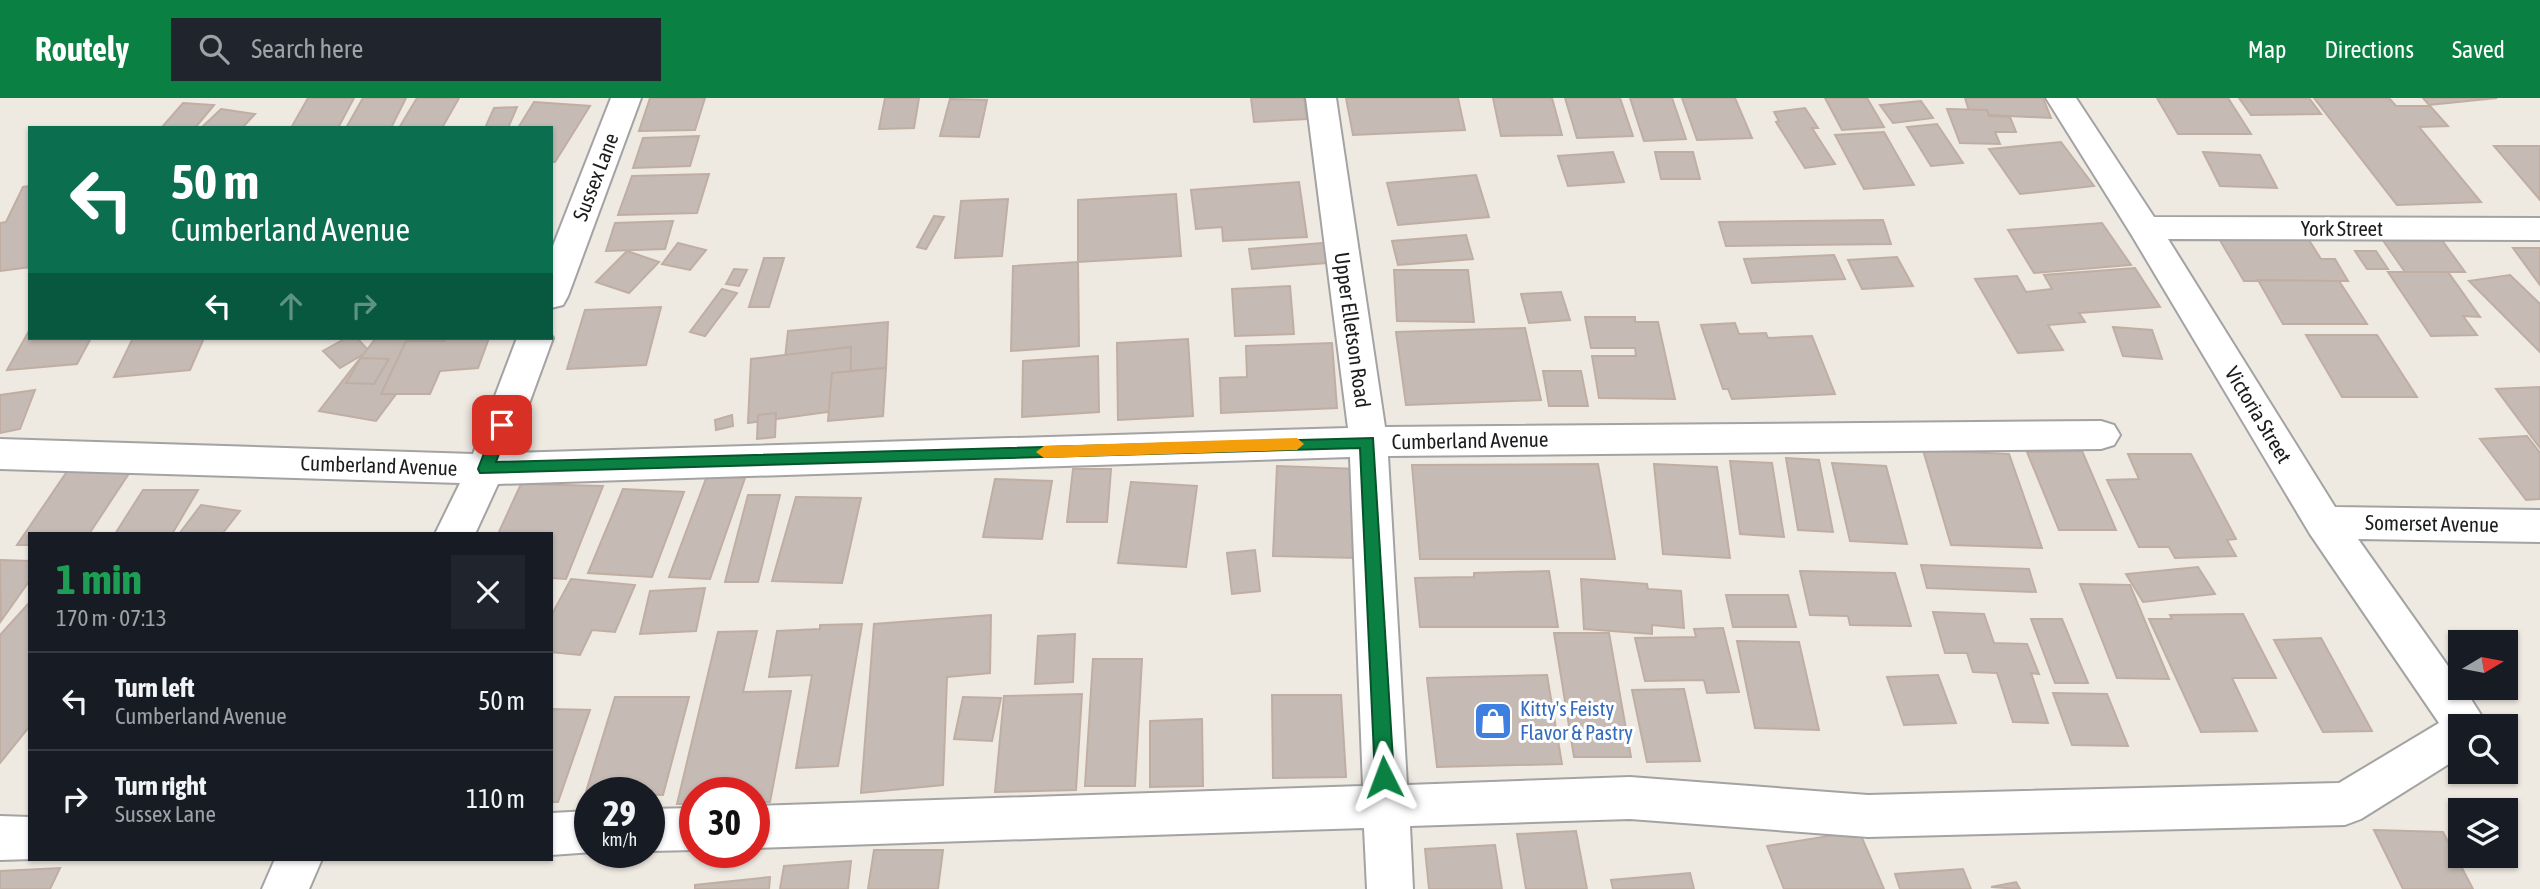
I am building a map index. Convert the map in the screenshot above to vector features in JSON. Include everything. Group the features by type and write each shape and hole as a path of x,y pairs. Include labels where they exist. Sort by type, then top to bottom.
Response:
{"street":[{"name":"Sussex Lane","path":"553,291 626,98"},
{"name":"Upper Elletson Road","path":"1321,98 1367,442 1390,873"},
{"name":"Victoria Street","path":"2061,98 2144,228 2324,523 2458,714"},
{"name":"York Street","path":"2144,228 2540,229"},
{"path":"456,532 486,469 534,340"},
{"name":"Cumberland Avenue","path":"0,454 486,469 1367,442 2101,435"},
{"name":"Somerset Avenue","path":"2324,523 2540,526"},
{"path":"770,826 1630,798 1868,816 2345,804 2448,741"},
{"path":"553,834 574,833"},
{"path":"0,838 28,839"},
{"path":"285,889 298,861"}],"building":[{"path":"308,98 354,98 339,126 292,126"},
{"path":"363,98 406,98 392,126 347,126"},
{"path":"417,98 459,98 443,126 400,126"},
{"path":"650,98 705,98 695,130 639,131"},
{"path":"885,98 919,98 914,128 879,129"},
{"path":"1251,98 1304,98 1307,119 1254,122"},
{"path":"1346,98 1458,98 1465,130 1353,135"},
{"path":"1493,98 1552,98 1562,135 1501,136"},
{"path":"1565,98 1620,98 1633,136 1577,138"},
{"path":"1630,98 1672,98 1686,139 1644,141"},
{"path":"1682,98 1735,98 1752,138 1697,140"},
{"path":"1825,98 1867,98 1884,127 1842,130"},
{"path":"1965,98 2043,98 2051,118 1970,114"},
{"path":"2157,98 2228,98 2251,134 2178,134"},
{"path":"2239,98 2309,98 2321,114 2251,115"},
{"path":"2314,98 2389,98 2396,106 2430,106 2448,126 2419,127 2481,202 2397,205"},
{"path":"2423,98 2497,98 2429,105"},
{"path":"950,99 987,100 979,137 940,136"},
{"path":"1921,101 1933,118 1893,123 1880,105"},
{"path":"534,102 590,106 555,162 553,126 519,126"},
{"path":"183,103 214,105 197,126 163,126"},
{"path":"517,107 509,126 486,126 494,108"},
{"path":"1805,108 1818,128 1812,128 1835,164 1805,168 1776,122 1779,121 1774,112"},
{"path":"221,109 255,114 244,126 203,126"},
{"path":"1947,109 1987,110 1989,116 2010,117 2016,132 1995,132 2000,144 1960,143"},
{"path":"1937,124 1963,163 1931,166 1907,127"},
{"path":"1884,132 1914,185 1864,189 1835,135"},
{"path":"699,136 690,166 633,168 643,138"},
{"path":"2061,142 2094,186 2020,194 1989,149"},
{"path":"2494,146 2540,146 2540,200"},
{"path":"1613,152 1624,182 1568,186 1558,156"},
{"path":"1655,152 1693,152 1700,179 1661,179"},
{"path":"2203,152 2260,155 2277,188 2220,186"},
{"path":"709,174 697,213 618,215 632,176"},
{"path":"1476,175 1489,217 1398,225 1387,183"},
{"path":"1299,182 1307,237 1223,241 1222,227 1196,229 1191,190"},
{"path":"28,186 28,267 0,271 0,223 6,222 23,187"},
{"path":"1176,194 1181,256 1078,262 1078,200"},
{"path":"1008,199 1002,256 955,258 961,201"},
{"path":"934,216 944,217 926,249 917,247"},
{"path":"1883,220 1891,244 1726,246 1719,222"},
{"path":"673,221 665,249 606,251 615,223"},
{"path":"2102,223 2131,265 2034,273 2008,230"},
{"path":"1466,235 1473,259 1398,265 1392,241"},
{"path":"2218,237 2307,237 2321,259 2335,259 2348,281 2244,281"},
{"path":"2382,239 2441,239 2465,272 2405,272"},
{"path":"1334,242 1339,262 1252,269 1249,249"},
{"path":"678,243 706,250 690,270 662,264"},
{"path":"2513,248 2540,248 2540,285"},
{"path":"627,251 659,262 629,293 596,282"},
{"path":"2355,251 2376,251 2388,269 2367,269"},
{"path":"1834,255 1845,279 1752,283 1744,259"},
{"path":"1897,257 1913,286 1862,289 1848,260"},
{"path":"764,258 784,258 769,307 749,307"},
{"path":"1078,262 1079,346 1011,351 1013,266"},
{"path":"2135,268 2160,307 2079,313 2085,322 2048,325 2063,350 2018,353 1975,279 2017,276 2026,292 2052,289 2044,275"},
{"path":"734,269 747,270 739,286 726,284"},
{"path":"1394,270 1468,270 1474,322 1397,321"},
{"path":"2388,272 2448,272 2480,317 2463,316 2477,335 2431,336"},
{"path":"2510,275 2540,304 2540,352 2469,281"},
{"path":"2258,280 2339,281 2367,324 2283,324"},
{"path":"1290,286 1294,334 1235,336 1232,289"},
{"path":"722,289 737,293 705,336 690,332"},
{"path":"1561,292 1570,320 1529,323 1521,294"},
{"path":"661,307 646,365 567,369 585,310"},
{"path":"1585,317 1635,317 1635,322 1658,322 1675,399 1599,398 1592,356 1636,356 1635,348 1591,348"},
{"path":"888,322 886,368 783,377 788,331"},
{"path":"1735,323 1739,334 1766,333 1768,338 1812,336 1835,394 1732,399 1728,389 1723,389 1701,325"},
{"path":"2113,327 2152,330 2162,359 2123,356"},
{"path":"1525,328 1541,400 1406,405 1396,332"},
{"path":"28,333 28,340 90,340 77,364 7,370"},
{"path":"2306,335 2377,335 2417,397 2342,397"},
{"path":"1188,339 1193,416 1118,420 1117,343"},
{"path":"132,340 203,340 190,370 114,377"},
{"path":"342,340 359,340 369,351 340,368 323,351"},
{"path":"374,340 437,340 376,421 319,411"},
{"path":"488,340 478,368 440,371 430,394 381,394 406,341"},
{"path":"1332,343 1337,408 1221,413 1220,378 1247,377 1246,346"},
{"path":"851,347 850,409 748,423 751,359"},
{"path":"1098,356 1099,412 1022,417 1023,361"},
{"path":"361,358 389,359 374,384 346,383"},
{"path":"886,368 883,416 828,421 832,373"},
{"path":"1543,371 1581,371 1588,406 1549,406"},
{"path":"2540,387 2540,448 2496,389"},
{"path":"35,390 20,429 0,433 0,395"},
{"path":"776,413 775,437 757,439 758,415"},
{"path":"732,415 733,426 716,430 715,420"},
{"path":"2527,436 2540,453 2540,499 2526,500 2480,439"},
{"path":"1923,450 2009,454 2042,548 1951,545"},
{"path":"2082,451 2116,530 2059,530 2027,452"},
{"path":"2128,454 2191,454 2236,539 2227,540 2236,556 2175,558 2169,547 2139,547 2107,480 2139,479"},
{"path":"1786,458 1819,460 1833,532 1798,530"},
{"path":"1730,461 1772,463 1784,537 1740,534"},
{"path":"1832,463 1886,466 1907,544 1850,541"},
{"path":"1598,464 1615,559 1420,559 1412,465"},
{"path":"1654,464 1717,467 1730,558 1663,554"},
{"path":"1277,466 1358,469 1358,558 1273,556"},
{"path":"1073,469 1111,469 1107,522 1067,522"},
{"path":"68,470 130,472 90,532 28,532 28,545 17,545"},
{"path":"707,476 745,478 710,579 669,577"},
{"path":"995,479 1052,481 1042,539 983,537"},
{"path":"1131,482 1197,486 1186,567 1118,563"},
{"path":"521,484 603,486 566,579 553,578 553,532 499,532"},
{"path":"623,489 684,492 652,577 588,573"},
{"path":"143,490 198,490 173,532 116,532"},
{"path":"748,495 780,495 758,582 725,582"},
{"path":"796,497 861,498 842,583 772,581"},
{"path":"201,505 240,511 224,532 181,532"},
{"path":"1255,550 1260,591 1232,594 1227,553"},
{"path":"0,560 28,561 28,583 1,621"},
{"path":"1921,565 2029,569 2036,592 1927,588"},
{"path":"2198,567 2215,594 2143,602 2126,574"},
{"path":"1549,571 1558,627 1420,627 1415,578"},
{"path":"1800,571 1895,573 1911,626 1850,625 1848,616 1810,615"},
{"path":"571,579 635,585 615,632 592,630 580,655 553,652 553,612"},
{"path":"1581,579 1647,584 1648,589 1681,591 1684,628 1652,625 1652,634 1584,629"},
{"path":"2080,584 2130,585 2169,679 2117,678"},
{"path":"705,588 696,631 640,634 650,591"},
{"path":"1726,595 1788,595 1796,627 1733,627"},
{"path":"28,604 28,728 0,763 0,635"},
{"path":"1933,612 1984,614 1994,643 2027,644 2039,674 2031,673 2048,723 2013,722 1997,673 1973,672 1967,653 1945,653"},
{"path":"2243,614 2276,678 2232,678 2257,731 2201,732 2149,619 2172,619 2170,615"},
{"path":"991,615 990,673 947,677 943,785 861,793 874,624"},
{"path":"2031,619 2062,619 2088,683 2055,683"},
{"path":"862,624 838,766 796,768 812,675 769,677 777,631 820,629 820,625"},
{"path":"1723,628 1739,692 1707,693 1704,680 1645,681 1635,638 1696,637 1694,629"},
{"path":"757,631 743,692 791,691 770,802 770,777 683,777 718,632"},
{"path":"1554,633 1609,633 1631,757 1574,757"},
{"path":"1075,634 1073,682 1035,684 1038,636"},
{"path":"2321,638 2372,731 2323,732 2274,640"},
{"path":"1737,641 1799,642 1819,730 1755,728"},
{"path":"1093,659 1142,659 1135,786 1085,786"},
{"name":"Kitty's Feisty Flavor & Pastry","path":"1547,675 1562,764 1437,767 1427,678"},
{"path":"1938,675 1956,723 1904,725 1887,677"},
{"path":"1684,689 1700,761 1647,762 1632,690"},
{"path":"2053,693 2107,694 2128,746 2072,745"},
{"path":"1082,694 1076,790 995,792 1004,696"},
{"path":"1272,695 1341,695 1346,777 1273,778"},
{"path":"615,697 689,697 665,787 665,777 591,777"},
{"path":"963,697 1001,698 992,741 954,739"},
{"path":"553,709 590,710 558,802 553,802"},
{"path":"1202,719 1203,786 1150,787 1150,721"},
{"path":"2374,830 2443,832 2448,842 2448,868 2462,868 2473,889 2403,889"},
{"path":"1576,831 1587,889 1526,889 1517,834"},
{"path":"1859,831 1884,889 1784,889 1767,846"},
{"path":"1495,845 1502,889 1429,889 1425,849"},
{"path":"874,850 943,850 938,889 868,889"},
{"path":"851,861 848,889 780,889 784,866"},
{"path":"60,868 50,889 0,889 0,871"},
{"path":"1963,869 1971,889 1900,889 1895,874"},
{"path":"1690,873 1694,889 1613,889 1611,880"},
{"path":"770,877 769,889 695,889 695,885"},
{"path":"2016,882 2020,889 1991,887"}],"slow traffic":[{"path":"1044,452 1297,444"}],"place":[{"name":"Kitty's Feisty Flavor & Pastry","path":"1493,721"}],"route":[{"path":"502,425 486,469 1367,442 1384,777"}]}
